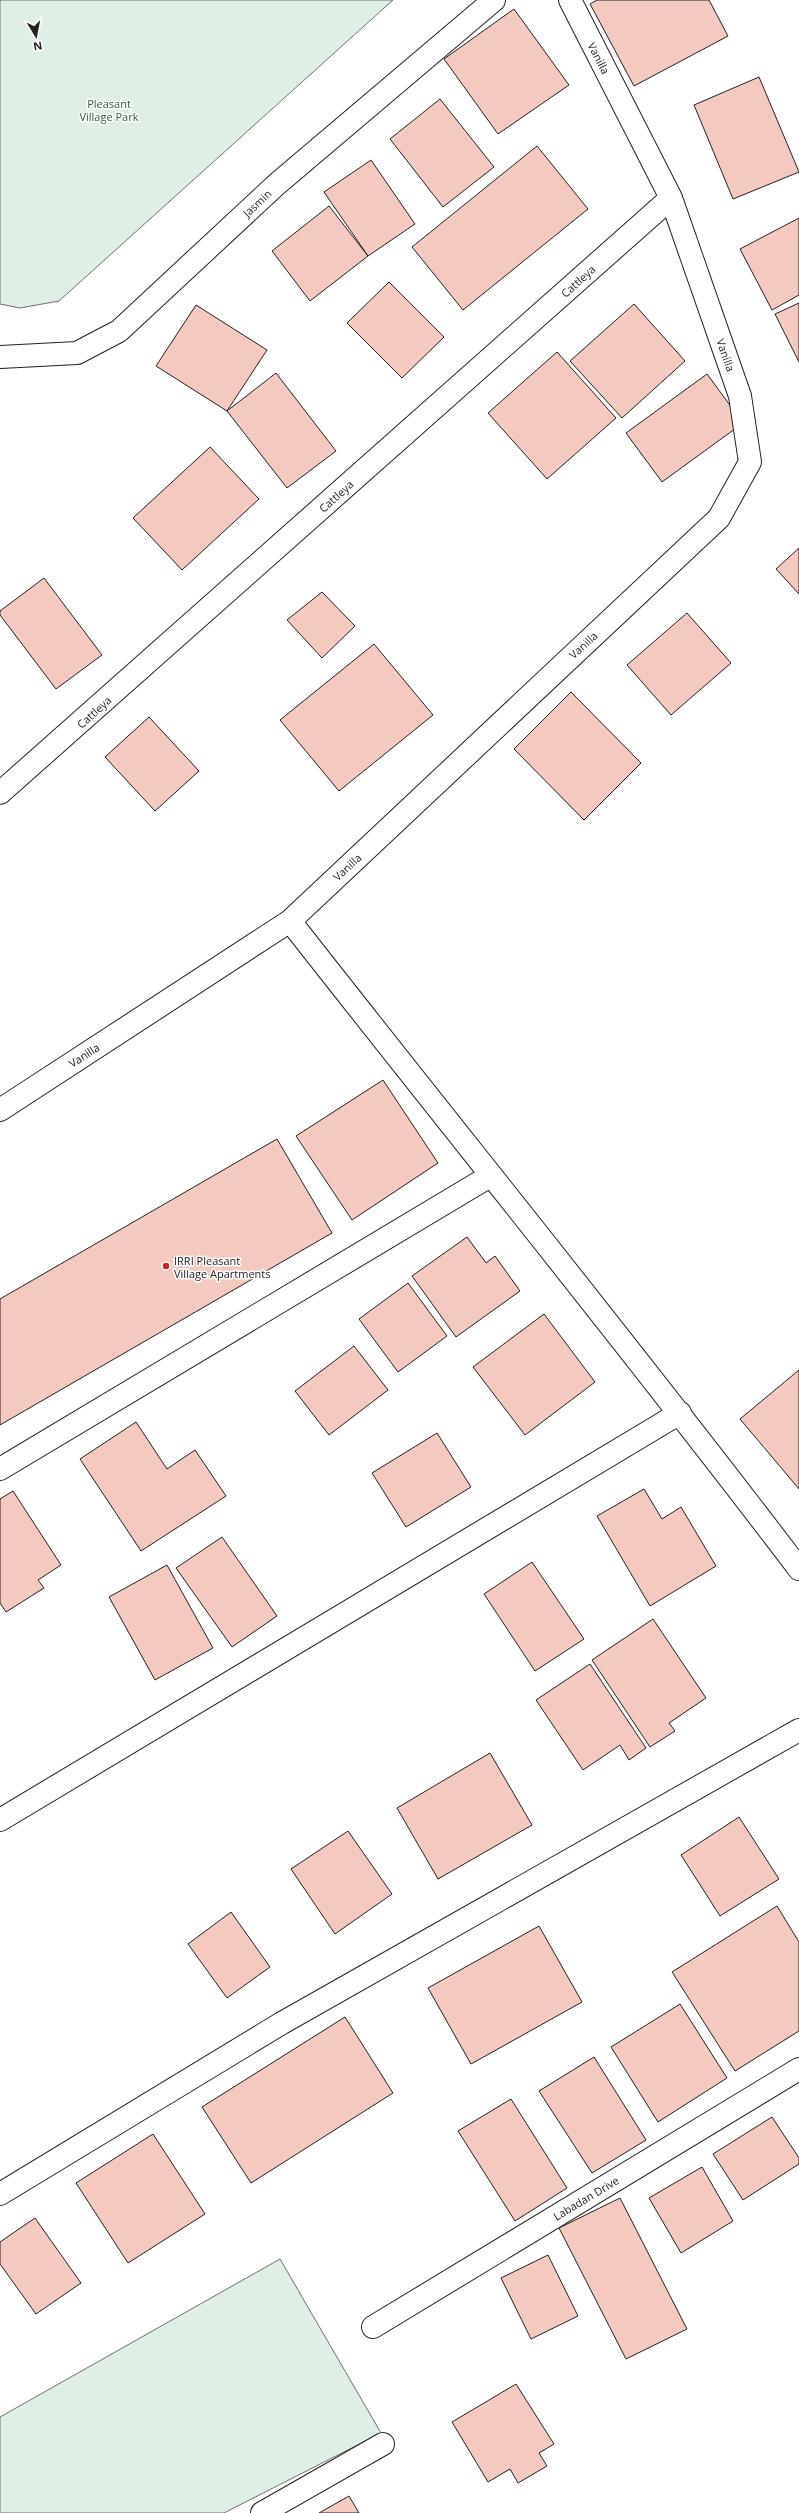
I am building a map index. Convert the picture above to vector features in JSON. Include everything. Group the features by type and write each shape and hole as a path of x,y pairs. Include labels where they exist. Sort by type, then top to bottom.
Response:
{"street":[{"name":"Jasmin","path":"0,357 77,353 119,331 277,184 494,0"},
{"name":"Vanilla","path":"0,1110 290,921 719,518 750,462 740,396 671,198 570,0"},
{"name":"Cattleya","path":"0,794 671,198"},
{"path":"290,921 490,1176 680,1413 799,1569"},
{"path":"0,1469 490,1176"},
{"path":"0,1820 680,1413"},
{"path":"0,2194 282,2023 799,1730"},
{"name":"Labadan Drive","path":"373,2327 799,2069"},
{"path":"262,2513 383,2444"}],"green space":[{"name":"Pleasant Village Park","path":"0,0 393,0 59,301 20,308 0,304"},
{"path":"280,2259 381,2433 224,2513 0,2513 0,2417"}],"building":[{"path":"597,0 709,0 728,36 634,86 590,4"},
{"path":"514,9 569,85 498,134 444,59"},
{"path":"759,77 799,172 733,199 694,105"},
{"path":"440,99 494,167 443,207 390,139"},
{"path":"537,146 588,209 463,310 412,247"},
{"path":"371,160 415,224 368,256 324,192"},
{"path":"329,206 368,256 310,301 272,251"},
{"path":"799,218 799,295 772,310 740,249"},
{"path":"389,282 444,337 402,378 347,323"},
{"path":"799,303 799,362 775,314"},
{"path":"634,304 685,361 622,418 570,361"},
{"path":"196,305 267,350 227,411 156,366"},
{"path":"557,352 616,418 547,479 488,413"},
{"path":"276,373 336,451 287,488 227,411"},
{"path":"707,374 743,423 662,482 626,433"},
{"path":"210,447 259,499 182,570 133,518"},
{"path":"799,548 799,594 776,569"},
{"path":"44,578 102,655 56,689 0,615 0,611"},
{"path":"322,592 355,626 322,658 287,620"},
{"path":"687,613 731,663 671,715 627,665"},
{"path":"374,644 433,715 339,791 280,720"},
{"path":"571,692 641,763 584,820 514,749"},
{"path":"149,717 199,771 155,811 105,757"},
{"path":"383,1080 438,1163 352,1220 296,1136"},
{"name":"IRRI Pleasant Village Apartments","path":"277,1139 332,1233 0,1425 0,1299"},
{"path":"467,1237 486,1263 495,1256 520,1291 456,1337 412,1276"},
{"path":"408,1283 447,1336 398,1372 359,1319"},
{"path":"544,1314 595,1382 525,1435 473,1367"},
{"path":"354,1346 388,1390 329,1435 295,1391"},
{"path":"799,1370 799,1489 740,1419"},
{"path":"136,1422 167,1469 195,1450 226,1496 141,1551 80,1459"},
{"path":"437,1433 471,1487 406,1527 372,1473"},
{"path":"644,1489 662,1519 681,1507 716,1566 650,1606 597,1516"},
{"path":"13,1491 61,1565 38,1580 44,1588 6,1612 0,1603 0,1499"},
{"path":"222,1537 277,1616 232,1647 176,1568"},
{"path":"532,1562 584,1639 535,1671 484,1594"},
{"path":"167,1565 213,1648 155,1680 109,1597"},
{"path":"653,1619 706,1698 669,1723 675,1731 650,1747 592,1660"},
{"path":"590,1664 646,1748 629,1760 620,1745 583,1770 536,1700"},
{"path":"490,1753 532,1825 438,1879 397,1808"},
{"path":"739,1817 779,1879 720,1916 681,1855"},
{"path":"348,1831 392,1894 335,1934 291,1869"},
{"path":"777,1906 799,1942 799,2031 735,2071 672,1972"},
{"path":"231,1912 270,1967 227,1998 188,1944"},
{"path":"539,1926 582,2002 471,2064 428,1988"},
{"path":"680,2004 727,2078 658,2122 611,2047"},
{"path":"345,2017 393,2093 251,2183 202,2107"},
{"path":"594,2057 646,2140 592,2173 539,2091"},
{"path":"511,2099 567,2188 515,2221 458,2131"},
{"path":"772,2117 799,2158 799,2164 743,2200 713,2154"},
{"path":"153,2134 205,2214 128,2263 76,2183"},
{"path":"702,2167 733,2221 681,2253 649,2198"},
{"path":"620,2198 687,2329 626,2359 559,2228"},
{"path":"35,2218 81,2283 36,2314 0,2264 0,2242"},
{"path":"548,2255 578,2316 531,2339 501,2278"},
{"path":"516,2384 554,2444 539,2453 547,2466 518,2483 510,2469 488,2482 452,2422"},
{"path":"349,2496 359,2513 319,2513"}],"place":[{"name":"IRRI Pleasant Village Apartments","path":"166,1266"}]}
